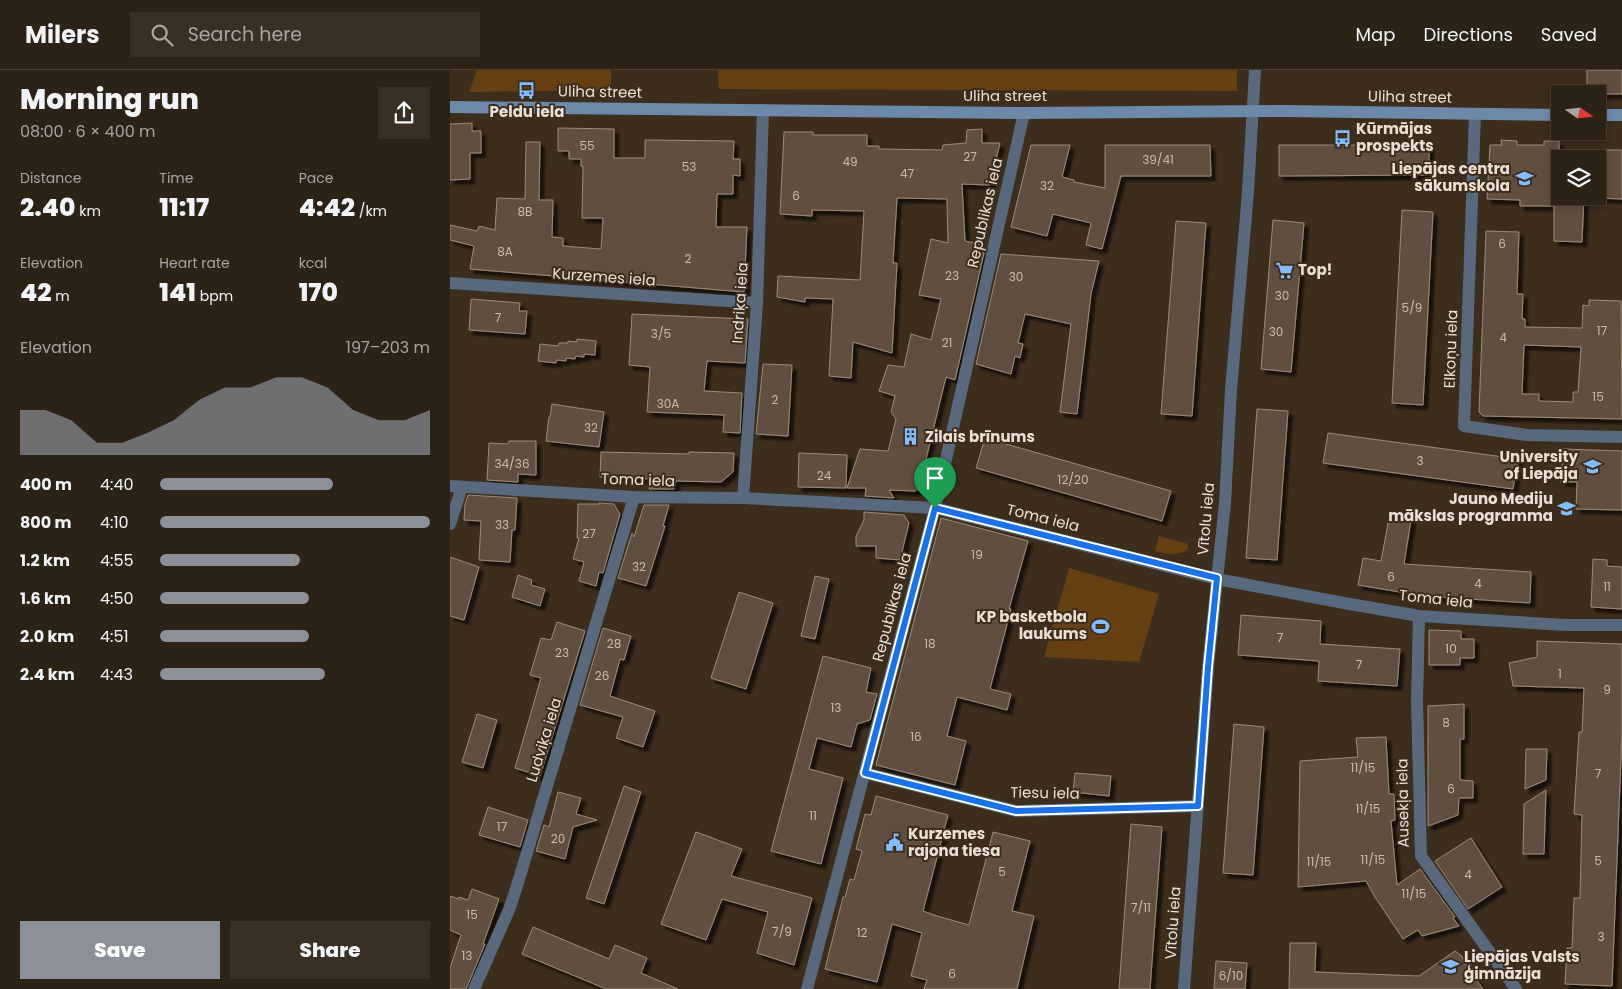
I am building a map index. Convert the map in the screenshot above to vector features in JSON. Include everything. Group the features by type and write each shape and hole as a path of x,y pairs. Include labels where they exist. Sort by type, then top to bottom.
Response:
{"main road":[{"name":"Uliha street","path":"450,107 1024,113 1252,111 1551,115"},
{"path":"1606,115 1622,115"}],"street":[{"name":"Vītolu iela","path":"1184,989 1208,667 1224,503 1231,390 1248,192 1255,70"},
{"name":"Indriķa iela","path":"743,498 757,304 764,110"},
{"name":"Republikas iela","path":"807,989 935,508 1024,113"},
{"name":"Elkoņu iela","path":"1475,114 1464,426 1527,436 1622,436"},
{"name":"Kurzemes iela","path":"450,283 757,304"},
{"name":"Toma iela","path":"456,487 634,497 743,498 935,508 1217,578 1419,616 1565,625 1622,625"},
{"path":"450,524 456,487"},
{"name":"Ludviķa iela","path":"474,989 513,896 634,497"},
{"name":"Ausekļa iela","path":"1419,616 1417,701 1420,856 1516,989"},
{"name":"Tiesu iela","path":"865,773 1016,811 1198,806"}],"shaded area":[{"path":"477,70 611,70 611,90 469,92"},
{"path":"718,70 1237,70 1237,91 719,89"},
{"path":"1159,536 1188,544 1187,550 1176,554 1155,551"},
{"name":"KP basketbola laukums","path":"1069,568 1159,594 1139,662 1044,657"}],"building":[{"path":"1587,70 1622,70 1622,94 1606,94 1606,85 1587,85"},
{"path":"472,123 472,131 481,131 481,153 470,153 470,179 450,180 450,124"},
{"path":"558,128 614,129 614,158 645,158 645,140 734,141 733,159 740,159 740,176 733,175 733,194 717,194 716,227 747,227 744,292 470,269 474,246 450,240 450,225 477,231 479,226 495,230 497,198 525,199 526,142 540,142 539,200 553,200 552,237 563,238 563,246 601,249 603,218 582,218 583,166 581,166 581,159 569,159 569,151 558,151"},
{"path":"982,129 982,143 1000,143 990,185 962,184 965,241 980,244 978,253 984,253 955,380 946,377 919,488 915,491 889,490 894,498 865,496 866,488 847,488 860,449 888,451 896,419 891,412 895,396 879,391 888,365 904,367 911,334 931,340 941,299 919,295 931,239 948,243 947,199 897,198 893,263 897,263 892,353 853,342 851,378 829,376 833,299 805,298 805,302 777,297 778,276 860,280 864,211 812,210 812,216 780,214 784,132 813,132 813,135 867,135 867,146 879,146 879,149 942,150 943,145 966,143 967,130"},
{"name":"Liepājas centra sākumskola","path":"1501,140 1517,141 1517,145 1544,145 1544,141 1559,141 1559,150 1551,150 1551,205 1584,205 1582,242 1554,241 1554,206 1520,206 1520,200 1487,199 1490,145 1502,145"},
{"path":"1031,145 1070,145 1062,177 1074,180 1074,182 1105,188 1105,145 1210,145 1211,176 1121,176 1102,249 1086,245 1091,223 1053,214 1047,236 1011,227"},
{"path":"1279,145 1429,145 1429,175 1279,176"},
{"path":"1606,150 1622,150 1622,199 1606,198"},
{"path":"1402,210 1433,212 1423,405 1392,403"},
{"path":"1273,220 1304,223 1291,372 1261,369"},
{"path":"1176,221 1206,223 1192,416 1161,414"},
{"path":"1486,231 1519,232 1517,294 1523,294 1522,319 1525,319 1525,327 1582,328 1583,305 1589,306 1589,300 1621,301 1622,419 1483,416 1479,412","holes":["1524,345 1581,347 1578,392 1573,392 1573,402 1539,401 1539,394 1522,394"]},
{"path":"1001,254 1099,261 1091,294 1077,414 1060,412 1071,324 1025,314 1018,343 1023,344 1020,358 1015,356 1011,374 976,364"},
{"path":"471,299 520,303 519,311 527,311 525,334 469,330"},
{"path":"632,314 748,319 745,363 707,361 704,391 742,393 740,433 723,432 724,415 647,412 650,367 629,365"},
{"path":"577,339 596,341 595,355 584,354 584,357 566,358 566,361 557,360 556,363 538,361 540,344 558,346 559,343 568,343 568,341 577,342"},
{"path":"763,364 792,365 788,436 756,434"},
{"path":"552,404 604,412 599,447 546,441"},
{"path":"1257,409 1288,411 1277,560 1246,558"},
{"path":"1328,433 1518,459 1513,489 1323,463"},
{"path":"985,438 1171,491 1162,521 976,468"},
{"path":"509,441 536,441 536,475 518,474 518,482 487,480 489,443 508,444"},
{"name":"University of Liepāja","path":"1563,449 1622,451 1622,510 1576,509 1577,482 1561,482"},
{"path":"601,452 734,453 733,472 721,482 676,481 674,489 649,489 652,479 600,477"},
{"path":"799,453 847,455 846,488 798,487"},
{"path":"468,495 517,498 510,562 479,560 481,521 464,520 465,504"},
{"path":"578,504 614,504 620,514 603,573 599,572 596,586 579,581 584,562 573,559 579,538 577,538"},
{"path":"644,505 669,505 663,526 665,526 646,586 618,578 632,533 634,537"},
{"path":"864,512 904,515 909,523 900,560 876,558 876,546 856,546 856,536 864,520"},
{"path":"1390,513 1412,514 1404,564 1531,572 1530,603 1423,596 1358,585 1363,558 1381,561"},
{"path":"941,518 1028,541 990,689 1011,694 1007,710 957,697 947,736 966,741 955,785 876,765"},
{"path":"450,557 479,567 464,620 450,616"},
{"path":"1593,559 1607,560 1607,566 1622,567 1622,609 1591,607"},
{"path":"518,575 532,580 531,585 545,589 540,606 512,597"},
{"path":"815,576 829,579 815,639 801,636"},
{"path":"739,592 773,603 746,689 711,678"},
{"path":"1241,615 1321,621 1320,644 1400,649 1397,686 1318,681 1319,661 1238,655"},
{"path":"557,622 585,631 540,776 515,768 541,678 530,675 541,638 551,640"},
{"path":"603,628 631,636 624,660 620,659 610,696 655,711 643,747 616,738 623,717 580,705"},
{"path":"1429,630 1461,631 1461,639 1474,639 1474,658 1460,658 1460,665 1429,665"},
{"path":"1537,641 1622,644 1622,732 1612,986 1565,984 1567,948 1572,948 1574,898 1580,898 1582,815 1574,814 1579,732 1582,732 1584,688 1513,686 1509,663 1537,657"},
{"path":"823,656 871,668 866,692 877,694 870,720 857,724 851,747 817,738 809,769 843,778 821,864 771,851"},
{"path":"1464,704 1464,739 1460,739 1460,780 1473,781 1473,798 1459,798 1458,815 1428,826 1428,706"},
{"path":"477,714 497,720 483,768 462,762"},
{"path":"1234,724 1264,727 1253,875 1223,873"},
{"path":"1386,737 1389,794 1394,794 1395,820 1391,821 1397,885 1420,869 1455,917 1453,918 1459,926 1422,936 1418,930 1403,939 1366,881 1298,887 1300,761 1358,757 1356,738"},
{"path":"1526,749 1547,749 1546,780 1525,789"},
{"path":"1075,773 1111,776 1109,796 1073,792"},
{"path":"624,786 641,792 604,904 586,898"},
{"path":"1546,790 1544,854 1523,854 1524,804"},
{"path":"558,792 581,798 576,814 597,820 573,827 565,859 536,851 544,825 549,827"},
{"path":"876,796 948,815 923,911 937,916 969,925 993,832 1030,841 1012,911 1034,916 1017,989 924,989 927,980 911,976 922,933 892,924 877,982 825,969 843,897 845,897 850,879 854,880 862,851 856,849 865,814 871,815"},
{"path":"488,807 528,820 520,847 479,835"},
{"path":"1131,824 1162,827 1150,989 1119,989"},
{"path":"696,832 742,849 731,876 812,898 794,965 757,953 768,912 722,899 706,940 661,924"},
{"path":"1471,838 1502,887 1468,909 1435,861"},
{"path":"472,889 499,899 483,944 485,944 466,989 450,989 450,968 461,935 450,930 450,896 468,900"},
{"path":"533,927 609,959 615,945 647,958 641,973 678,989 606,989 522,954"},
{"name":"Liepājas Valsts ģimnāzija","path":"1290,943 1316,943 1315,972 1419,976 1455,951 1462,956 1464,962 1483,989 1289,989"},
{"path":"1216,961 1247,963 1245,989 1214,989"}],"place":[{"name":"Peldu iela","path":"527,91"},
{"name":"Kūrmājas prospekts","path":"1342,138"},
{"name":"Liepājas centra sākumskola","path":"1524,178"},
{"name":"Top!","path":"1284,270"},
{"name":"Zilais brīnums","path":"911,437"},
{"name":"University of Liepāja","path":"1592,466"},
{"name":"Jauno Mediju mākslas programma","path":"1567,508"},
{"name":"KP basketbola laukums","path":"1101,626"},
{"name":"Kurzemes rajona tiesa","path":"894,843"},
{"name":"Liepājas Valsts ģimnāzija","path":"1450,966"}],"route":[{"path":"935,508 1217,578 1208,667 1198,806 1016,811 865,773 935,508"}]}
